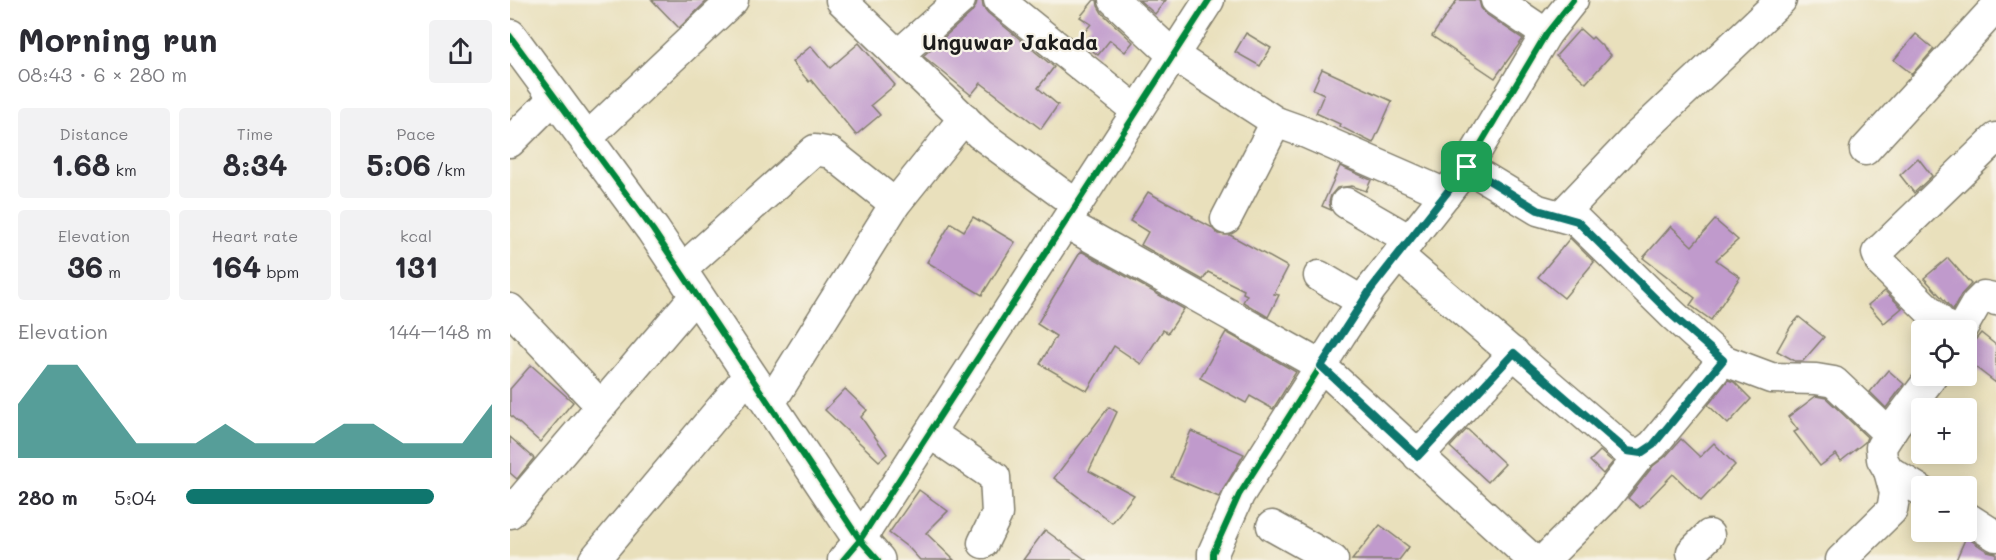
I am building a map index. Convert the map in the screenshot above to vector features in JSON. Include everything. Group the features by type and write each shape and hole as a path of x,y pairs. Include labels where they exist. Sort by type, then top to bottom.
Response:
{"street":[{"path":"586,139 733,0"},
{"path":"841,0 980,134 1072,214 1321,366 1533,560"},
{"path":"898,55 960,0"},
{"path":"999,0 1137,111"},
{"path":"1114,0 1173,55 1276,122 1446,194"},
{"path":"510,36 653,230 770,405 860,553 930,433 1209,0"},
{"path":"1496,0 1546,34"},
{"path":"1212,560 1239,495 1321,366 1363,302 1467,167 1546,34 1573,0"},
{"path":"1561,216 1635,138 1781,0"},
{"path":"1865,150 1996,7"},
{"path":"510,142 555,97"},
{"path":"770,405 895,204 964,118"},
{"path":"1226,219 1276,122"},
{"path":"1939,320 1881,263 1877,253 1996,138"},
{"path":"510,513 602,406 688,283 815,150 831,153 895,204"},
{"path":"1467,167 1538,210 1577,221 1672,315 1723,360 1771,378 1816,379 1834,382 1889,434"},
{"path":"1346,203 1404,248 1514,353 1627,451 1641,453"},
{"path":"1319,276 1363,302"},
{"path":"1967,320 1976,304 1984,296 1995,297"},
{"path":"510,309 602,406"},
{"path":"1418,456 1514,353"},
{"path":"1544,560 1605,499 1641,453 1653,445 1723,360"},
{"path":"594,560 750,375"},
{"path":"1841,560 1892,510 1895,493 1889,471 1882,459 1881,447 1925,386"},
{"path":"930,433 995,477 997,514 983,543"},
{"path":"1889,471 1911,484"},
{"path":"1977,524 1996,536"},
{"path":"1272,526 1333,560"},
{"path":"1694,560 1692,552 1709,535"}],"building":[{"path":"652,0 708,0 679,28"},
{"path":"977,0 982,0 983,7 988,13 1054,67 1038,88 1058,105 1041,129 981,83 971,95 923,56 971,13"},
{"path":"1094,0 1097,0 1102,13 1133,42 1125,52 1110,40 1098,55 1078,40 1091,24 1080,17"},
{"path":"1139,0 1166,0 1155,14"},
{"path":"1457,0 1479,0 1486,14 1523,39 1495,78 1432,36"},
{"path":"1580,29 1591,39 1593,37 1611,55 1586,83 1556,56"},
{"path":"1246,33 1271,48 1260,66 1235,52"},
{"path":"1916,34 1934,49 1912,74 1894,60"},
{"path":"859,43 895,85 871,105 880,115 856,135 811,80 809,82 792,62 811,46 830,68"},
{"path":"1322,69 1392,101 1373,143 1316,113 1324,94 1313,89"},
{"path":"1918,158 1932,176 1914,193 1900,175"},
{"path":"1340,166 1371,180 1366,191 1352,186 1337,188 1329,202 1331,210 1322,206"},
{"path":"1148,192 1193,216 1218,234 1230,235 1288,267 1274,294 1279,295 1268,317 1243,302 1247,295 1243,293 1244,290 1208,272 1203,280 1141,245 1148,232 1130,221"},
{"path":"973,217 1015,242 982,295 927,262 951,223 964,231"},
{"path":"1715,220 1738,240 1716,260 1740,277 1711,320 1690,305 1695,298 1643,258 1671,226 1692,246"},
{"path":"1570,238 1594,262 1564,298 1538,277"},
{"path":"1081,251 1184,309 1168,333 1163,330 1141,364 1114,346 1087,391 1040,364 1056,336 1037,324"},
{"path":"1948,258 1971,284 1961,295 1953,310 1924,278"},
{"path":"1885,291 1902,308 1884,323 1868,305"},
{"path":"1799,317 1824,337 1803,361 1795,361 1777,351 1791,326"},
{"path":"1226,332 1296,372 1273,409 1250,396 1246,403 1200,378"},
{"path":"1981,333 1996,345 1996,383 1977,368 1977,338"},
{"path":"531,365 573,402 540,442 510,415 510,389"},
{"path":"1888,370 1904,384 1886,408 1870,392"},
{"path":"1728,380 1734,382 1751,399 1728,424 1708,405"},
{"path":"845,389 867,410 861,417 887,454 879,461 825,410"},
{"path":"1816,396 1826,398 1867,437 1865,442 1841,461 1836,454 1820,466 1794,432 1798,430 1788,417"},
{"path":"1109,407 1117,412 1089,471 1134,495 1112,523 1054,478"},
{"path":"1467,429 1505,464 1488,482 1450,447"},
{"path":"1191,431 1244,454 1219,497 1171,477"},
{"path":"510,437 534,458 517,479 510,473"},
{"path":"1681,439 1700,457 1714,443 1735,465 1701,501 1673,474 1640,508 1628,498 1653,466 1666,456"},
{"path":"1600,451 1613,462 1603,474 1590,461"},
{"path":"919,490 948,511 926,533 954,560 920,560 889,533"},
{"path":"1380,525 1409,547 1399,560 1352,560"},
{"path":"1045,530 1086,560 1023,560"},
{"path":"1964,542 1974,542 1987,551 1996,553 1996,560 1956,560"}],"cycle path":[{"path":"843,560 860,540 1209,0"},
{"path":"1213,560 1213,553 1239,495 1341,334 1371,289 1467,167 1546,34 1573,0"},
{"path":"510,36 653,230 860,540 878,560"}],"district":[{"name":"Unguwar Jakada","path":"1010,43"}],"route":[{"path":"1467,167 1538,210 1577,221 1672,315 1723,360 1653,445 1641,453 1627,451 1514,353 1418,456 1321,366 1371,289 1467,167"}]}
